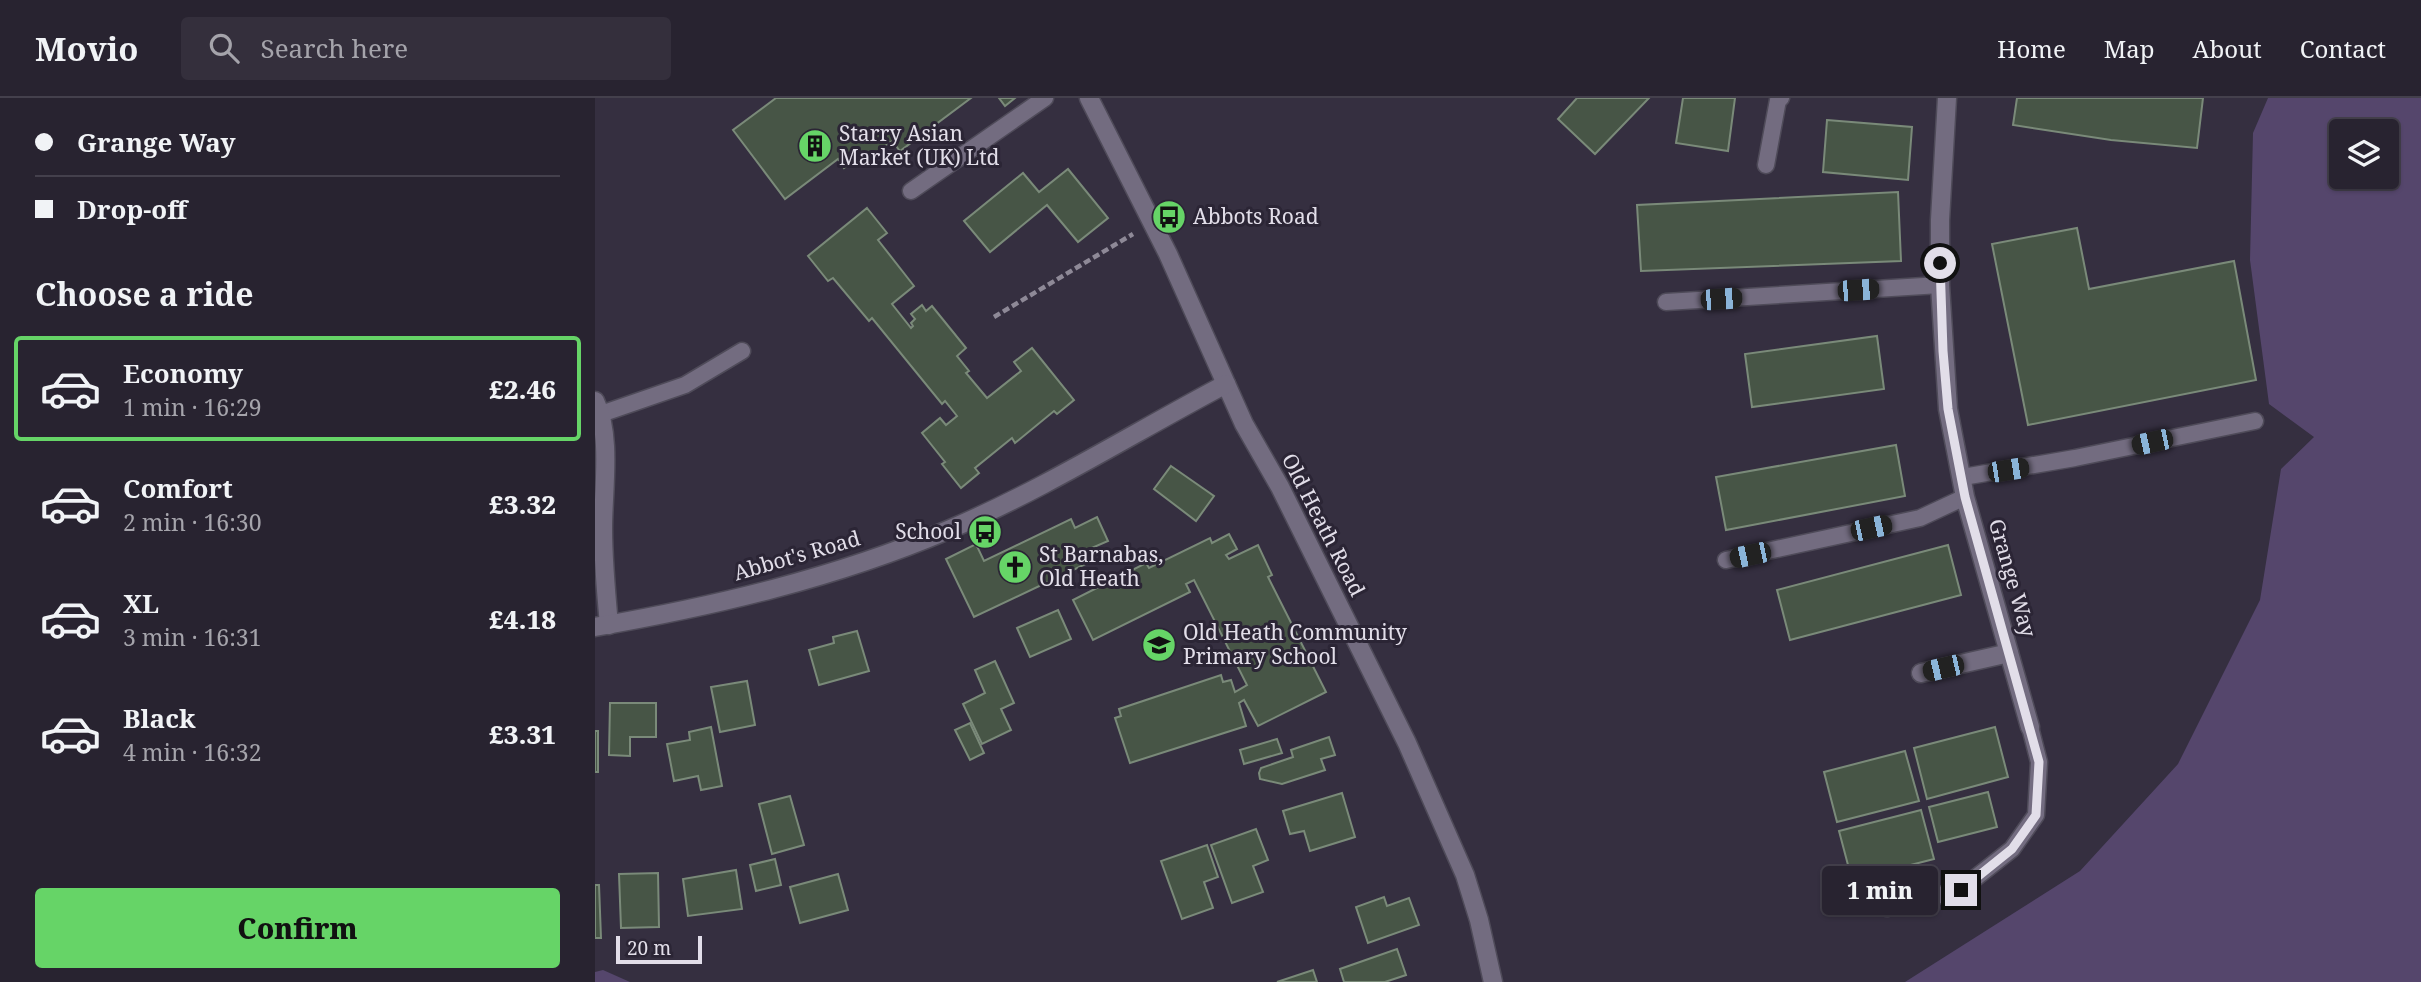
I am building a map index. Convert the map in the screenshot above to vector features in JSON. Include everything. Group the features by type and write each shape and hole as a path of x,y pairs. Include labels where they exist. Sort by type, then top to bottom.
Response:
{"street":[{"name":"Old Heath Road","path":"1089,98 1152,222 1226,384 1364,655 1449,836 1476,909 1493,982"},
{"name":"Grange Way","path":"1947,98 1940,219 1940,285 1948,409 1965,497 2030,727"},
{"name":"Abbot's Road","path":"602,626 776,590 896,551 971,520 1041,486 1226,384"},
{"path":"598,407 604,465 602,626"},
{"name":"Grange Way","path":"1921,673 2009,653"}],"lane":[{"path":"911,191 1045,98"},
{"path":"1766,165 1778,100 1781,98"},
{"path":"1667,302 1940,285"},
{"path":"598,407 685,385 742,351"},
{"path":"1963,477 2075,458 2255,421"},
{"path":"1726,560 1920,518 1965,497"},
{"path":"1887,908 1961,890 2012,849 2036,815 2039,762 2030,727"}],"path":[{"path":"994,317 1152,222"}],"shaded area":[{"path":"2268,98 2421,98 2421,982 1905,982 2080,871 2178,764 2260,600 2281,469 2314,437 2269,404 2250,260 2253,133"},
{"path":"603,970 630,982 595,982 595,972"}],"building":[{"name":"Starry Asian Market (UK) Ltd","path":"776,98 971,98 900,151 892,141 868,159 864,153 844,168 838,159 785,199 733,130"},
{"name":"Starry Asian Market (UK) Ltd","path":"999,98 1015,98 1005,106"},
{"path":"1577,98 1649,98 1595,154 1558,119"},
{"path":"1683,98 1735,98 1728,151 1676,143"},
{"path":"2017,98 2203,98 2197,148 2111,140 2013,125"},
{"path":"1827,120 1912,127 1908,180 1823,172"},
{"path":"1068,169 1108,218 1078,242 1047,205 990,252 964,221 1023,173 1039,192"},
{"path":"1898,192 1901,261 1641,271 1637,205"},
{"path":"867,208 887,233 878,240 914,286 892,304 911,328 915,319 911,314 922,305 926,311 932,306 966,348 957,356 969,371 966,373 987,398 1021,371 1014,362 1032,348 1074,400 1057,414 1054,411 1015,443 1012,438 975,468 979,473 961,488 922,433 940,418 946,425 957,416 945,401 942,404 872,318 869,321 833,278 828,281 808,256"},
{"path":"2077,228 2089,289 2234,261 2256,380 2028,425 1992,244"},
{"path":"1877,336 1884,389 1752,407 1745,354"},
{"path":"1896,445 1905,496 1726,530 1716,477"},
{"path":"1171,466 1214,496 1196,521 1154,489"},
{"name":"St Barnabas, Old Heath","path":"1097,517 1108,541 1087,550 1092,561 974,617 946,559 976,544 984,561 1071,519 1075,528"},
{"path":"1229,534 1237,549 1226,555 1229,559 1258,545 1272,575 1268,577 1326,692 1258,726 1244,700 1239,703 1246,726 1130,763 1115,718 1121,716 1119,709 1221,675 1223,682 1231,680 1235,692 1247,685 1194,580 1186,584 1190,592 1093,640 1073,600 1146,563 1149,568 1210,538 1212,543"},
{"path":"1948,545 1961,595 1790,640 1777,590"},
{"path":"1058,610 1071,639 1030,657 1017,628"},
{"path":"857,631 869,671 819,685 809,650 834,643 833,637"},
{"path":"995,661 1014,703 1001,709 1011,730 982,744 963,704 985,693 975,670"},
{"path":"747,681 755,725 720,732 711,687"},
{"path":"610,703 656,703 656,737 630,737 630,756 609,755"},
{"path":"970,723 984,753 970,760 955,730"},
{"path":"711,727 722,786 701,790 698,776 674,781 667,744 690,740 689,732"},
{"path":"1995,727 2008,777 1927,799 1914,748"},
{"path":"595,731 598,731 598,772 595,772"},
{"path":"1329,737 1335,755 1321,759 1325,770 1282,784 1260,779 1261,768 1293,757 1291,750"},
{"path":"1277,739 1282,753 1244,764 1240,750"},
{"path":"1905,751 1919,801 1837,822 1824,772"},
{"path":"1988,792 1997,827 1938,842 1929,807"},
{"path":"1342,793 1355,837 1310,851 1304,831 1290,834 1283,811"},
{"path":"790,796 804,845 772,854 759,804"},
{"path":"1921,810 1934,859 1852,880 1839,831"},
{"path":"1256,829 1268,860 1253,866 1263,892 1232,903 1211,845"},
{"path":"1207,845 1218,877 1204,882 1213,908 1182,919 1161,861"},
{"path":"775,859 781,885 756,891 750,865"},
{"path":"736,870 742,909 688,916 683,879"},
{"path":"658,873 659,927 621,928 619,874"},
{"path":"838,874 848,910 800,923 790,887"},
{"path":"595,885 599,885 601,938 595,938"},
{"path":"1384,897 1387,906 1409,898 1419,925 1368,943 1356,907"},
{"path":"1397,949 1406,975 1385,982 1344,982 1340,969"},
{"path":"1313,970 1317,982 1277,982"}],"place":[{"name":"Starry Asian Market (UK) Ltd","path":"815,146"},
{"name":"Abbots Road","path":"1169,217"},
{"name":"School","path":"985,532"},
{"name":"St Barnabas, Old Heath","path":"1015,567"},
{"name":"Old Heath Community Primary School","path":"1159,645"}],"route":[{"path":"1940,263 1948,409 1965,497 2039,762 2036,815 2012,849 1961,890"}]}
